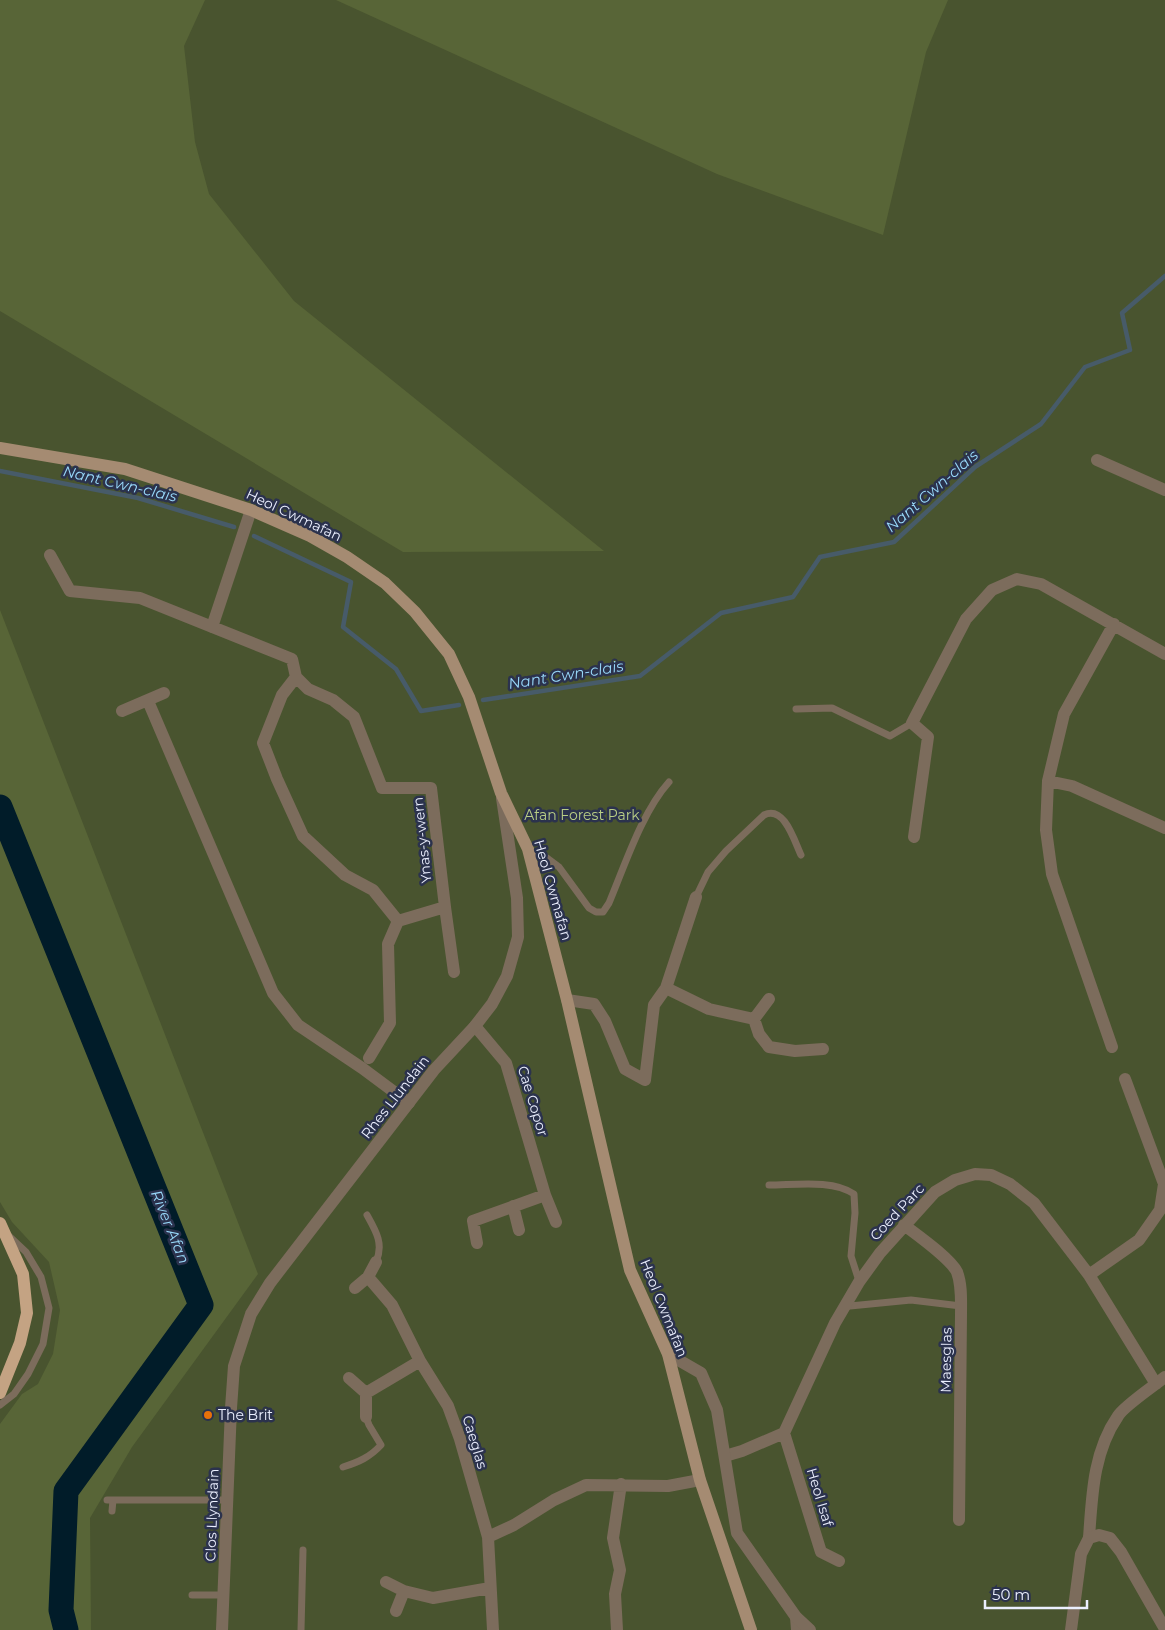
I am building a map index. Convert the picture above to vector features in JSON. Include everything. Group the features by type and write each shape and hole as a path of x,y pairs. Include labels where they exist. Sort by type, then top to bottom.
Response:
{"main road":[{"name":"Heol Cwmafan","path":"0,448 125,469 251,510 310,536 385,583 416,612 448,654 469,697 501,793 530,855 567,1000 630,1270 668,1354 700,1480 751,1629"},
{"path":"0,1393 20,1343 27,1313 23,1274 3,1228"}],"street":[{"path":"1097,460 1165,490"},
{"path":"212,627 251,510"},
{"name":"Ynas-y-wern","path":"50,555 70,591 140,598 292,659 296,677 308,689 334,700 354,717 382,788 432,788 444,907"},
{"path":"914,837 928,737 912,723 966,618 992,590 1017,579 1040,584 1165,654"},
{"path":"1112,1047 1052,874 1046,830 1048,781 1064,714 1114,624"},
{"path":"296,677 282,695 263,743 277,779 303,836 345,875 373,890 398,921"},
{"path":"122,711 164,693"},
{"path":"148,701 273,993 298,1025 362,1068 409,1103"},
{"path":"1048,781 1072,786 1165,828"},
{"name":"Rhes Llundain","path":"231,1402 234,1366 246,1326 259,1299 434,1070 475,1026 492,1004 507,976 518,937 517,898 501,793"},
{"path":"567,1000 594,1004 606,1021 625,1069 645,1080 654,1006 666,988 696,897"},
{"path":"369,1058 390,1023 388,944 398,921 444,907 454,972"},
{"path":"666,988 709,1009 754,1019"},
{"path":"754,1019 769,999"},
{"path":"754,1019 759,1034 769,1047 795,1051 823,1050"},
{"name":"Cae Copor","path":"475,1026 506,1063 545,1195 556,1222"},
{"path":"1089,1275 1139,1240 1160,1210 1164,1184 1125,1079"},
{"name":"Coed Parc","path":"784,1433 836,1323 859,1282 880,1253 935,1192 954,1180 975,1174 991,1175 1010,1184 1034,1203 1089,1275 1161,1380"},
{"path":"477,1243 472,1221 545,1195"},
{"path":"513,1206 519,1230"},
{"name":"Maesglas","path":"904,1225 948,1260 956,1271 960,1284 959,1520"},
{"path":"355,1288 368,1277 376,1262"},
{"name":"Caeglas","path":"368,1277 392,1305 420,1362 448,1406 460,1439 488,1537 493,1630"},
{"path":"668,1354 701,1373 717,1410 737,1532 797,1624 810,1630"},
{"path":"366,1393 420,1362"},
{"path":"349,1378 366,1393 366,1417"},
{"path":"1070,1630 1081,1554 1089,1538 1093,1480 1101,1450 1118,1414 1161,1380"},
{"name":"Clos Llyndain","path":"222,1630 231,1402"},
{"path":"725,1456 742,1451 784,1433"},
{"name":"Heol Isaf","path":"784,1433 821,1552 839,1561"},
{"path":"488,1537 514,1525 554,1500 586,1485 668,1486 700,1480"},
{"path":"617,1630 615,1594 620,1570 613,1538 621,1484"},
{"path":"1089,1538 1100,1535 1110,1538 1121,1552 1165,1629"},
{"path":"386,1582 404,1591 433,1598 490,1588"},
{"path":"396,1611 404,1591"}],"lane":[{"path":"796,709 832,708 890,736 912,723"},
{"path":"530,855 547,858 559,867 569,878 589,908 596,912 603,912 609,903 650,810 670,782"},
{"path":"696,897 708,872 726,851 764,815 770,812 782,817 800,855"},
{"path":"768,1185 832,1185 846,1188 854,1194 855,1213 851,1256 859,1282"},
{"path":"366,1215 379,1236 380,1253 376,1262"},
{"path":"0,1405 14,1394 28,1374 44,1344 50,1308 41,1277 26,1252 3,1228"},
{"path":"846,1305 911,1300 961,1306"},
{"path":"343,1467 359,1462 372,1454 381,1445 366,1417"},
{"path":"112,1511 110,1500 228,1500"},
{"path":"301,1630 303,1550"},
{"path":"192,1595 223,1596"}],"green space":[{"name":"Afan Forest Park","path":"0,0 1165,0 1165,1630 0,1630"},
{"path":"0,0 205,0 184,46 195,142 209,194 294,301 604,551 403,552 0,311"},
{"path":"336,0 948,0 926,52 883,235 717,174"},
{"path":"0,610 258,1274 132,1447 90,1518 91,1630 0,1630 0,1424 22,1394 38,1384 53,1354 60,1310 49,1262 12,1222 0,1202"}],"waterway":[{"name":"Nant Cwn-clais","path":"483,700 640,676 721,613 793,597 820,557 894,542 975,467 1041,424 1085,367 1130,350 1122,313 1165,276"},
{"name":"Nant Cwn-clais","path":"0,471 138,498 234,527"},
{"name":"Nant Cwn-clais","path":"254,536 351,582 343,627 396,669 421,711 459,705"},
{"name":"River Afan","path":"0,807 201,1305 66,1491 61,1610 66,1630"}],"place":[{"name":"The Brit","path":"208,1415"}]}
